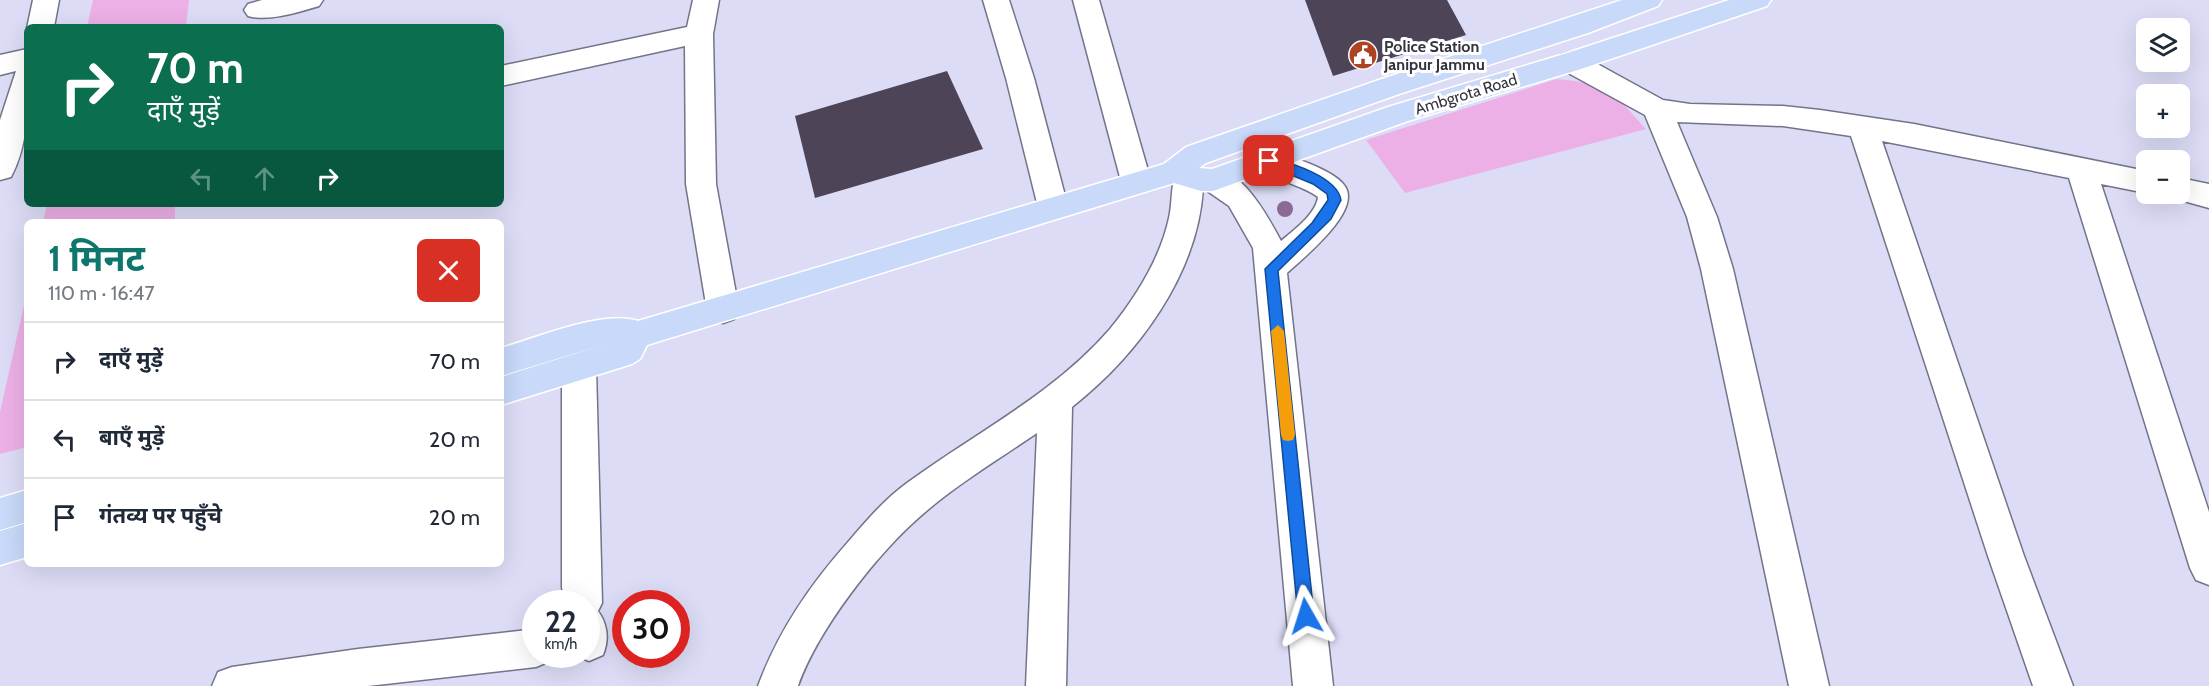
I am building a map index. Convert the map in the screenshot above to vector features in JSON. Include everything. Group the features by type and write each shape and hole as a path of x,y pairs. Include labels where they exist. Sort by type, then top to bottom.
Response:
{"main road":[{"path":"1192,176 1196,155 1389,87 1578,26 1649,0"},
{"name":"Ambgrota Road","path":"636,335 1136,182 1192,176 1269,161 1398,114 1571,62 1758,0"},
{"path":"504,361 605,331 625,330 636,335 628,349 504,390"},
{"path":"0,514 24,507"},
{"path":"0,548 24,541"}],"street":[{"path":"41,24 46,0"},
{"path":"257,10 310,0"},
{"path":"706,0 699,34 700,184 723,310"},
{"path":"996,0 1020,78 1053,207"},
{"path":"1086,0 1136,182"},
{"path":"504,75 699,34"},
{"path":"0,65 24,60"},
{"path":"1571,62 1657,109 1699,115 1783,116 1863,127 1914,135 2136,180"},
{"path":"0,169 24,87"},
{"path":"1657,109 1702,217 1717,269 1809,686"},
{"path":"1863,127 2006,556 2053,686"},
{"path":"1269,161 1318,180 1333,192 1335,200 1321,221 1271,269"},
{"path":"2081,168 2209,568"},
{"path":"778,686 803,629 877,535 918,496 1055,403 1084,379 1124,336 1159,283 1184,220 1192,176 1240,198 1269,247 1313,686"},
{"path":"2190,191 2209,196"},
{"path":"579,367 581,590"},
{"path":"1046,686 1055,403"},
{"path":"232,686 358,668 522,650"}],"shaded area":[{"path":"93,0 189,0 186,24 88,24"},
{"path":"1557,79 1588,84 1608,92 1617,98 1646,129 1405,193 1366,140"},
{"path":"46,207 175,207 175,219 44,219"},
{"path":"24,305 24,448 0,454 0,412"}],"building":[{"name":"Police Station Janipur Jammu","path":"1305,0 1447,0 1466,35 1333,76"},
{"path":"947,71 983,149 815,198 795,116"}],"slow traffic":[{"path":"1278,331 1288,435"}],"place":[{"name":"Police Station Janipur Jammu","path":"1363,55"}],"route":[{"path":"1269,161 1318,180 1333,192 1335,200 1316,226 1271,269 1306,616"}]}
